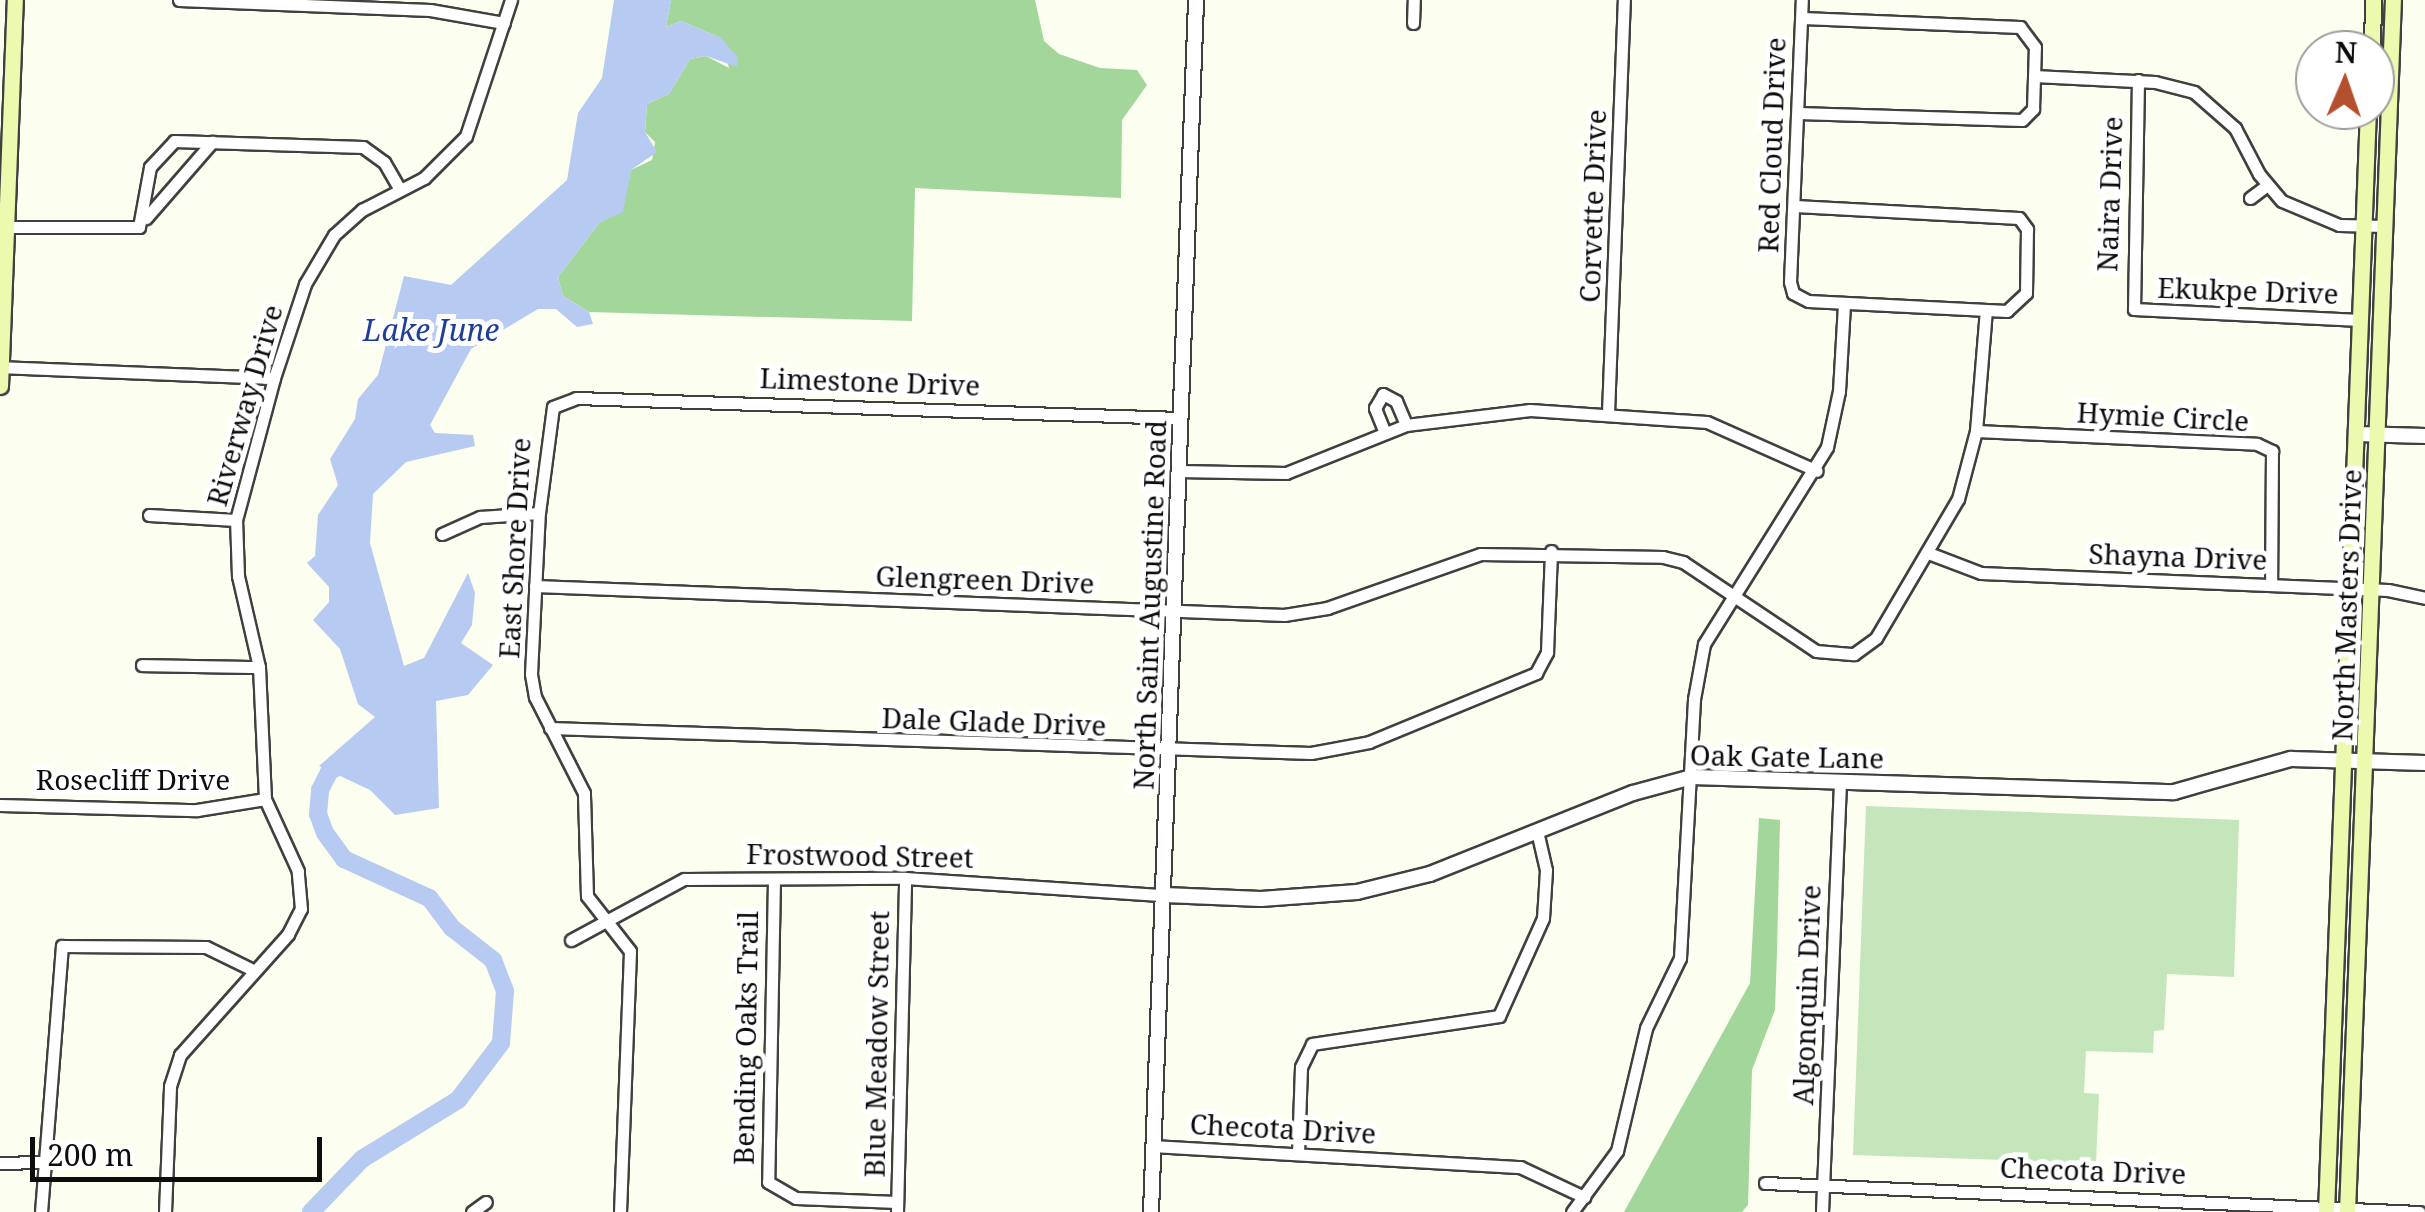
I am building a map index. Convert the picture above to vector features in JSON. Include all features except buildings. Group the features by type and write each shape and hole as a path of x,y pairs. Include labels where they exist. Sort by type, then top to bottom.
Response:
{"main road":[{"path":"0,386 12,0"},
{"path":"2372,30 2373,0"},
{"name":"North Masters Drive","path":"2347,1210 2393,0"},
{"name":"North Masters Drive","path":"2327,1209 2367,130"},
{"path":"2337,935 2358,936"}],"street":[{"path":"0,0 12,0"},
{"path":"179,0 430,10 504,23"},
{"name":"Riverway Drive","path":"165,1212 170,1086 180,1054 301,909 298,871 265,799 259,667 238,576 236,520 274,378 316,258 362,210 424,178 466,136 511,0"},
{"name":"North Saint Augustine Road","path":"1151,1212 1196,0"},
{"path":"1413,23 1414,0"},
{"name":"Corvette Drive","path":"1608,413 1624,0"},
{"name":"Red Cloud Drive","path":"1802,0 1793,292 1808,301 1844,303"},
{"path":"1798,113 2016,121 2033,109 2033,37 2020,27 1802,18"},
{"path":"2034,76 2172,85 2211,102 2235,128 2267,185 2303,214 2362,226 2385,226"},
{"name":"Naira Drive","path":"2134,309 2138,80"},
{"path":"144,220 155,156 174,141 363,147 384,162 399,188"},
{"path":"3,228 128,231 144,220 212,142"},
{"path":"2250,198 2267,185"},
{"path":"1572,1212 1617,1151 1646,1028 1680,958 1698,667 1732,596 1817,471 1839,391 1844,303 1986,310 2016,308 2026,293 2027,229 2019,218 1795,206"},
{"name":"Ekukpe Drive","path":"2134,309 2360,320"},
{"name":"Glengreen Drive","path":"535,586 1267,615 1327,608 1462,558 1551,552 1682,562 1816,652 1854,654 1876,638 1931,554 1958,500 1976,431 1986,310"},
{"path":"0,367 274,378"},
{"path":"1385,433 1374,408 1383,394 1396,401 1406,426"},
{"name":"Limestone Drive","path":"558,402 1180,418"},
{"name":"East Shore Drive","path":"558,402 546,422 531,674 550,728 584,793 582,875 588,896 630,950 620,1212"},
{"path":"1178,472 1286,473 1406,426 1482,412 1608,413 1707,422 1817,471"},
{"name":"Hymie Circle","path":"1976,431 2258,444 2272,451 2270,585"},
{"path":"2357,434 2425,436"},
{"path":"442,534 480,517 539,514"},
{"path":"149,515 236,520"},
{"name":"Dale Glade Drive","path":"550,728 1264,756 1370,742 1522,682 1542,666 1548,652 1551,552"},
{"name":"Shayna Drive","path":"1931,554 1981,573 2372,589 2425,598"},
{"path":"142,665 259,667"},
{"name":"Oak Gate Lane","path":"1163,894 1261,899 1357,892 1430,874 1692,777 2174,792 2280,760 2425,763"},
{"name":"Algonquin Drive","path":"1822,1212 1840,780"},
{"name":"Rosecliff Drive","path":"0,805 197,810 265,799"},
{"path":"1298,1153 1301,1067 1312,1044 1499,1016 1542,918 1546,870 1536,832"},
{"name":"Frostwood Street","path":"570,940 684,879 906,878 1163,894"},
{"name":"Blue Meadow Street","path":"897,1207 906,878"},
{"name":"Bending Oaks Trail","path":"774,880 768,1182 796,1198 897,1207"},
{"path":"41,1212 62,946 206,947 254,970"},
{"name":"Checota Drive","path":"1153,1146 1520,1167 1584,1197"},
{"path":"0,1163 42,1162"},
{"name":"Checota Drive","path":"1765,1182 2418,1212"},
{"path":"472,1212 486,1202"}],"green space":[{"path":"671,0 1035,0 1044,41 1059,54 1100,68 1137,70 1147,85 1122,120 1121,198 915,188 912,321 589,312 563,296 558,277 600,222 622,211 631,170 652,160 655,142 645,132 647,104 669,94 690,59 706,56 729,68 721,38 681,21 666,27"},
{"path":"1866,806 2239,820 2234,977 2167,974 2164,1030 2154,1031 2153,1053 2086,1051 2084,1093 2099,1094 2096,1163 1853,1155"},
{"path":"1759,818 1780,820 1777,951 1775,1010 1752,1070 1748,1205 1742,1212 1624,1212 1750,983"}],"water":[{"name":"Lake June","path":"614,0 671,0 666,27 681,21 721,38 738,58 737,67 706,56 690,59 669,94 647,104 645,132 657,152 631,170 623,212 600,222 558,277 563,296 589,312 593,324 577,327 556,309 538,309 471,349 430,425 435,433 473,435 475,446 406,462 373,494 370,543 404,666 424,658 468,573 475,593 472,625 461,643 493,665 468,695 436,701 439,808 395,815 370,790 319,766 375,717 358,704 340,649 313,620 329,602 329,587 307,563 315,556 318,515 338,485 330,459 355,419 358,399 378,375 404,276 451,285 567,180 578,113 602,78"}],"waterway":[{"path":"311,1212 362,1159 458,1100 501,1043 505,991 493,960 452,928 429,898 344,859 325,833 318,814 320,790 329,772 349,759"}]}
